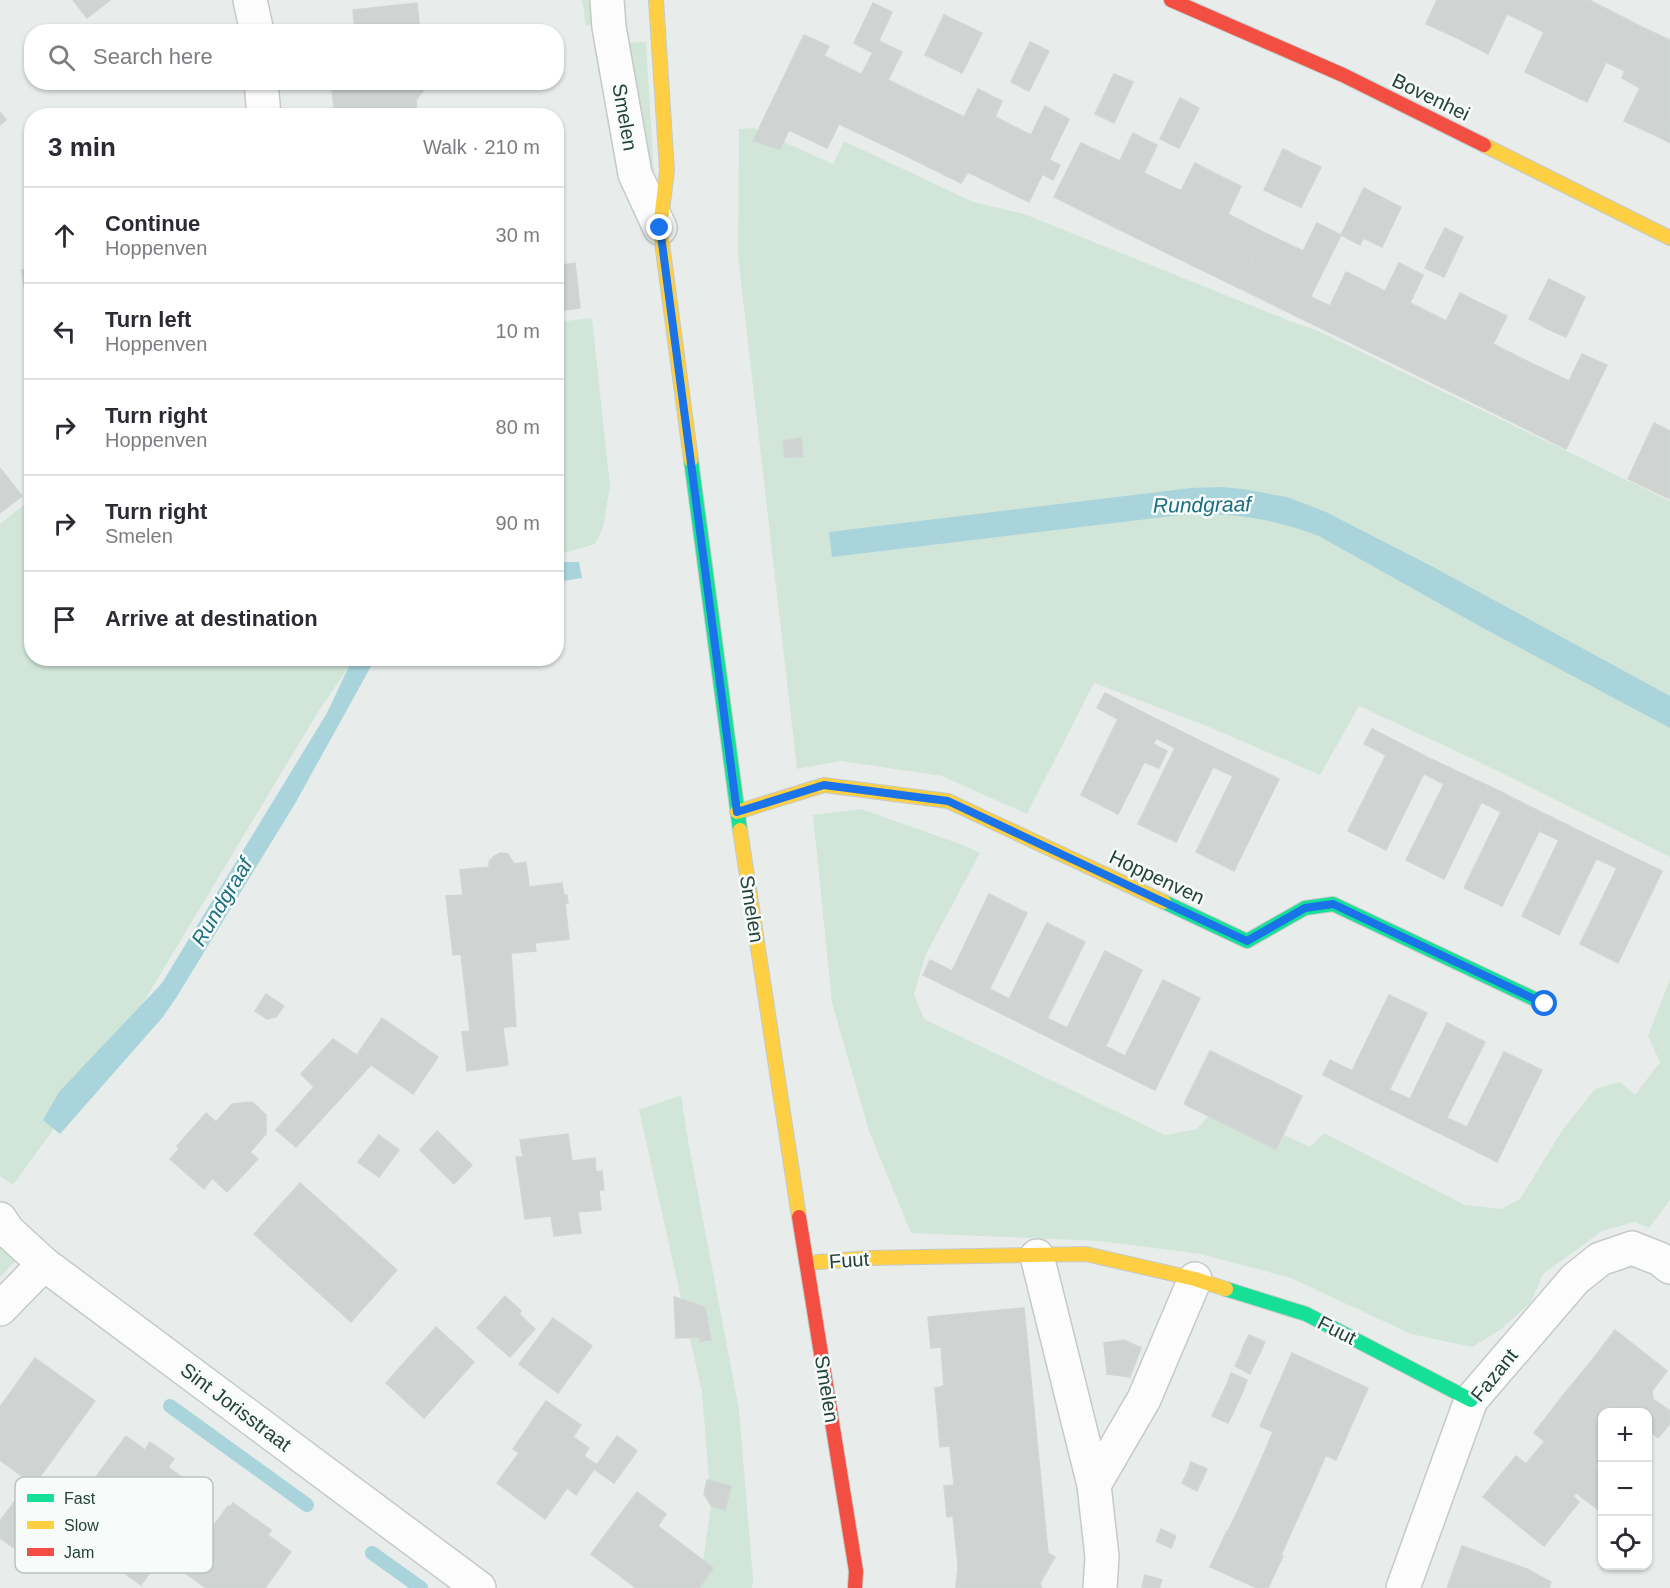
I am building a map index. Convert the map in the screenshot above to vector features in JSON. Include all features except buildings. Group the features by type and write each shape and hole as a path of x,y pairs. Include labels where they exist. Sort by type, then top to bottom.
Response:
{"street":[{"path":"250,0 254,24"},
{"name":"Smelen","path":"607,0 609,27 635,174 660,228"},
{"name":"Smelen","path":"656,0 667,170 660,228 737,812 856,1571 855,1588"},
{"name":"Bovenhei","path":"1171,0 1343,75 1670,238"},
{"path":"262,90 263,108"},
{"name":"Hoppenven","path":"737,812 824,785 948,801 1247,941 1305,908 1333,904 1545,1004"},
{"name":"Sint Jorisstraat","path":"0,1219 8,1231 44,1264 480,1588"},
{"name":"Fazant","path":"1403,1588 1472,1400 1575,1279 1600,1259 1632,1248 1660,1259 1670,1267"},
{"name":"Fuut","path":"806,1263 868,1258 1086,1254 1195,1279 1306,1314 1472,1400"},
{"path":"1037,1256 1094,1485 1102,1557 1100,1588"},
{"path":"0,1309 44,1264"},
{"path":"1094,1485 1144,1399 1195,1279"}],"green space":[{"path":"582,0 593,0 596,24 586,26"},
{"path":"646,42 654,175 648,175 625,43"},
{"path":"739,129 758,130 753,142 780,148 784,142 833,164 844,141 973,202 1024,214 1316,330 1670,501 1670,857 1471,758 1359,706 1320,775 1207,726 1094,683 1027,814 942,776 841,761 797,769 738,256"},
{"path":"592,318 610,486 603,528 595,544 564,553 564,321"},
{"path":"24,505 24,666 349,666 318,712 131,1023 13,1185 0,1176 0,524"},
{"path":"861,809 980,853 926,954 914,994 924,1019 1165,1135 1197,1129 1218,1104 1310,1147 1324,1133 1465,1205 1501,1209 1520,1199 1563,1129 1595,1089 1620,1082 1635,1095 1660,1062 1648,1036 1670,979 1670,1200 1649,1228 1635,1222 1602,1231 1543,1274 1531,1302 1500,1330 1472,1347 1411,1334 1291,1278 1201,1254 1099,1241 911,1233 869,1131 832,1003 813,815"},
{"path":"681,1095 739,1410 752,1588 699,1588 711,1506 702,1392 639,1110"},
{"path":"0,1242 17,1259 0,1277"}],"water":[{"name":"Rundgraaf","path":"1221,487 1287,497 1326,512 1435,568 1670,696 1670,728 1483,628 1319,536 1270,521 1239,516 1189,514 832,557 829,532 1191,488"},
{"path":"564,562 579,562 582,578 564,581"},
{"name":"Rundgraaf","path":"349,666 371,666 296,802 176,998 162,1018 60,1134 43,1120 59,1092 162,983 327,713"}],"waterway":[{"path":"170,1406 307,1505"},
{"path":"372,1553 421,1588"}],"traffic: fast":[{"path":"691,460 740,830"},
{"path":"1164,902 1247,941 1305,908 1333,904 1545,1004"},
{"path":"1226,1289 1306,1314 1471,1400"}],"traffic: slow":[{"path":"656,0 667,170 660,228 691,460"},
{"path":"1484,145 1670,238"},
{"path":"737,812 824,785 948,801 1164,902"},
{"path":"740,830 799,1217"},
{"path":"806,1263 868,1258 1086,1254 1195,1279 1226,1289"}],"traffic: jam":[{"path":"1171,0 1343,75 1484,145"},
{"path":"799,1217 856,1571 855,1588"}],"route":[{"path":"660,228 737,812 824,785 948,801 1247,941 1305,908 1333,904 1545,1004"}]}
